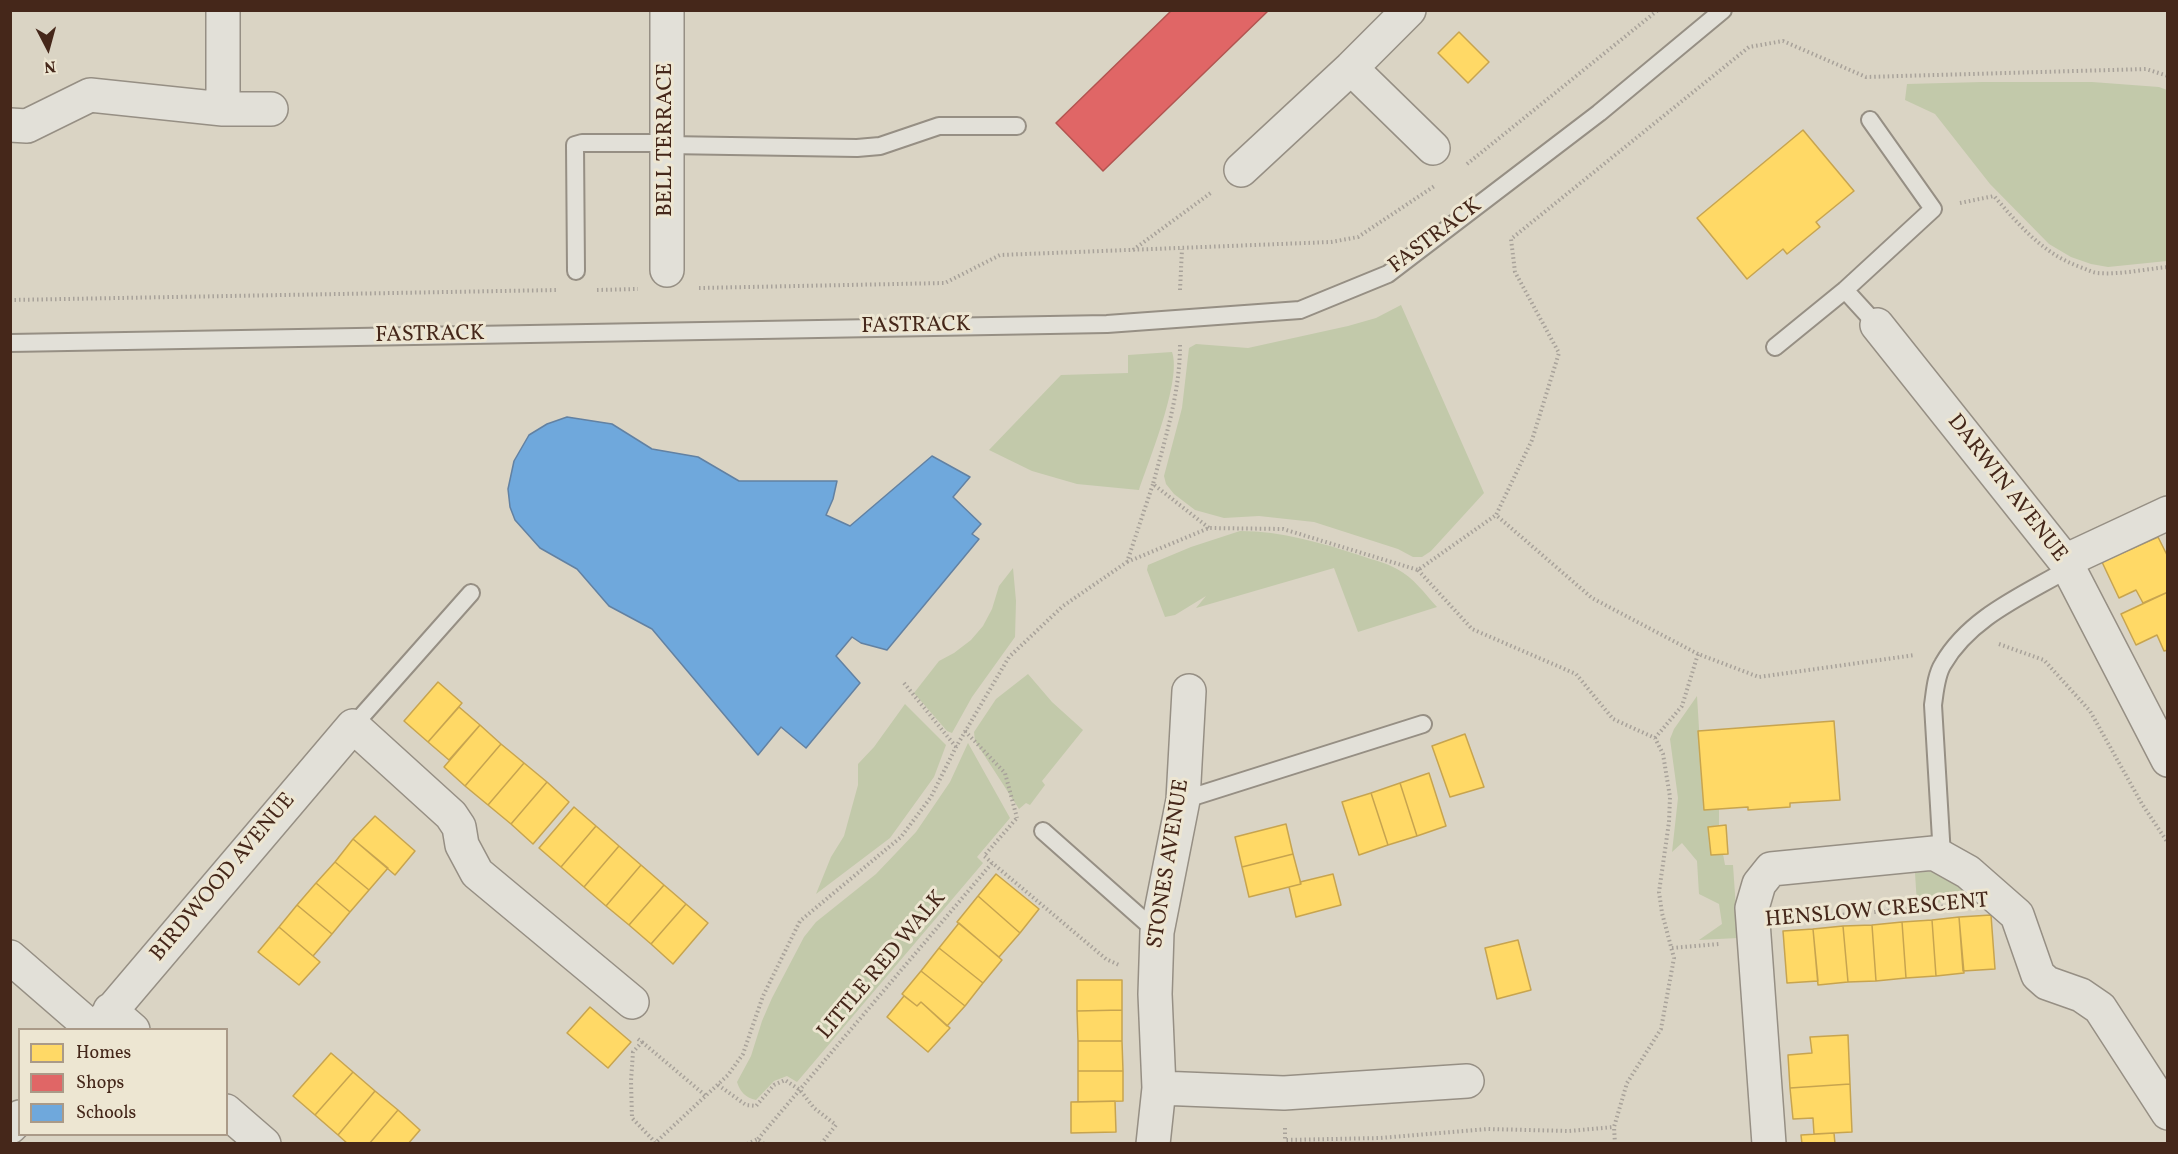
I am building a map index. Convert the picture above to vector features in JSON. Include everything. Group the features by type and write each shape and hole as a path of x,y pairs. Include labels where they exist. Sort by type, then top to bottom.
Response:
{"street":[{"path":"223,10 223,108"},
{"name":"BELL TERRACE","path":"666,283 667,10"},
{"path":"1241,170 1352,68 1409,10"},
{"path":"1352,68 1433,148"},
{"path":"10,126 27,126 90,95 223,108 271,109"},
{"name":"DARWIN AVENUE","path":"1877,325 2067,565 2168,760"},
{"path":"2067,565 2168,513"},
{"name":"STONES AVENUE","path":"1153,1143 1159,1088 1155,994 1157,932 1183,800 1189,692"},
{"path":"353,726 451,815 459,827 462,845 468,859 477,873 632,1002"},
{"name":"BIRDWOOD AVENUE","path":"108,1025 353,726"},
{"name":"HENSLOW CRESCENT","path":"1768,1143 1752,908 1759,884 1772,869 1934,853 1968,872 2016,915 2038,975 2047,983 2081,995 2100,1008 2168,1113"},
{"path":"10,957 108,1025"},
{"path":"1159,1088 1284,1093 1467,1081"},
{"path":"228,1113 264,1143"}],"lane":[{"name":"FASTRACK","path":"10,343 1107,324 1300,310 1388,274 1599,114 1723,10"},
{"path":"1775,347 1845,290 1933,209 1870,120"},
{"path":"576,271 575,145 582,143 857,148 880,146 939,126 1017,126"},
{"path":"1845,290 1877,325"},
{"path":"1942,856 1933,705 1941,665 1983,618 2067,565"},
{"path":"353,726 471,593"},
{"path":"1183,800 1423,724"},
{"path":"1043,831 1157,932"}],"path":[{"path":"1462,167 1659,10"},
{"path":"1418,570 1496,515 1532,440 1559,353 1515,272 1511,239 1749,47 1783,41 1866,77 2146,69 2168,76"},
{"path":"1133,250 1241,170"},
{"path":"585,290 666,283 945,283 1000,255 1330,242 1358,237 1401,211 1444,179"},
{"path":"1933,209 1994,196 2026,234 2069,263 2103,273 2168,267"},
{"path":"1127,562 1153,484 1173,411 1180,363 1182,249"},
{"path":"10,300 563,290"},
{"path":"1153,484 1209,528"},
{"path":"1496,515 1592,598 1698,654"},
{"path":"642,1042 633,1052 632,1118 654,1143 728,1075 743,1054 763,996 800,921 901,837 931,797 956,747 1009,657 1063,606 1127,562 1209,528 1283,529 1418,570 1472,629 1576,674 1613,719 1655,738 1663,754 1670,797 1669,822 1659,892 1674,958 1661,1029 1627,1083 1614,1127 1615,1143"},
{"path":"904,683 956,747"},
{"path":"965,731 1005,773 1017,818 984,856 1106,958 1118,964 1155,994"},
{"name":"LITTLE RED WALK","path":"758,1139 992,863"},
{"name":"HENSLOW CRESCENT","path":"1753,932 2002,902"},
{"path":"1672,948 1753,932"},
{"path":"633,1035 706,1096"},
{"path":"718,1085 746,1105 756,1106 774,1085 785,1080 800,1090 814,1108 836,1125 821,1143"},
{"path":"1284,1093 1285,1140 1380,1138 1488,1129 1569,1131 1614,1127"},
{"path":"747,1143 758,1139 764,1143"}],"green space":[{"path":"2092,82 2159,87 2167,90 2167,261 2108,267 2071,257 2049,244 1990,184 1935,114 1905,100 1907,84"},
{"path":"1401,305 1484,493 1431,551 1422,557 1413,557 1398,549 1314,522 1259,516 1224,518 1195,510 1174,494 1166,484 1164,476 1182,408 1189,348 1196,344 1248,348 1348,326 1376,318"},
{"path":"1172,352 1174,365 1169,400 1139,490 1077,484 1032,471 989,450 1061,375 1128,373 1128,355"},
{"path":"1240,531 1271,533 1302,539 1389,565 1408,576 1437,607 1358,632 1334,568 1196,608 1206,596 1175,615 1165,617 1147,570 1148,565 1191,547"},
{"path":"1013,568 1016,601 1015,637 972,697 952,733 947,731 914,693 939,661 971,640 983,626 992,609 999,586"},
{"path":"1028,674 1052,702 1083,730 1042,781 1045,785 1030,805 1026,803 1019,809 975,741 974,732 996,699"},
{"path":"1697,696 1704,809 1719,809 1719,825 1708,827 1711,855 1723,854 1725,865 1733,865 1738,938 1699,940 1722,924 1719,904 1699,894 1697,861 1682,843 1672,852 1678,798 1670,739 1674,729"},
{"path":"905,704 946,745 934,777 890,838 816,894 831,857 844,836 858,785 858,764 874,747"},
{"path":"968,743 1010,818 977,857 983,863 797,1082 787,1076 774,1081 756,1100 746,1096 737,1082 751,1056 772,998 804,937 816,922 876,874 916,832 950,782"},
{"path":"1935,871 1946,875 1975,900 1917,904 1915,873"}],"building: Homes":[{"path":"1459,32 1489,62 1468,83 1438,53"},
{"path":"1803,130 1854,191 1816,222 1820,227 1787,254 1783,249 1747,279 1697,218"},
{"path":"2158,537 2168,557 2168,592 2143,603 2136,590 2119,598 2102,562"},
{"path":"2168,592 2168,650 2164,651 2157,635 2136,645 2121,614"},
{"path":"438,682 462,703 428,742 404,721"},
{"path":"459,707 480,725 449,760 428,742"},
{"path":"1834,721 1840,800 1790,803 1790,807 1704,810 1698,731"},
{"path":"480,725 501,744 465,786 444,767"},
{"path":"1465,734 1484,787 1450,797 1432,746"},
{"path":"501,744 524,763 488,805 465,786"},
{"path":"524,763 547,782 511,824 488,805"},
{"path":"1429,773 1446,826 1417,836 1400,783"},
{"path":"547,782 569,802 533,844 511,824"},
{"path":"1400,783 1417,836 1388,845 1371,793"},
{"path":"1371,793 1388,845 1359,855 1342,802"},
{"path":"574,807 596,826 561,867 539,848"},
{"path":"375,816 415,851 395,875 353,839"},
{"path":"1286,824 1293,854 1242,867 1235,837"},
{"path":"1726,825 1728,854 1711,855 1708,827"},
{"path":"596,826 619,846 584,887 561,867"},
{"path":"353,839 388,868 369,890 335,862"},
{"path":"619,846 641,865 606,906 584,887"},
{"path":"1293,854 1301,884 1249,897 1242,867"},
{"path":"335,862 369,890 350,912 316,883"},
{"path":"641,865 664,885 629,925 606,906"},
{"path":"996,874 1039,909 1020,933 978,896"},
{"path":"1333,874 1341,905 1296,917 1289,887"},
{"path":"316,883 350,912 332,934 297,905"},
{"path":"664,885 686,904 651,944 629,925"},
{"path":"978,896 1020,933 999,957 957,922"},
{"path":"686,904 708,923 673,964 651,944"},
{"path":"297,905 332,934 313,956 279,927"},
{"path":"1991,915 1995,969 1963,971 1959,917"},
{"path":"1959,917 1964,973 1936,976 1932,920"},
{"path":"1932,920 1936,976 1906,978 1902,922"},
{"path":"1902,922 1906,978 1876,981 1872,925"},
{"path":"959,923 1002,960 983,983 939,948"},
{"path":"1872,925 1876,981 1848,982 1843,926"},
{"path":"1843,926 1848,982 1818,985 1813,929"},
{"path":"279,927 320,962 299,985 258,952"},
{"path":"1813,929 1818,981 1787,983 1783,931"},
{"path":"1518,940 1531,990 1497,999 1485,948"},
{"path":"939,948 983,983 965,1006 921,971"},
{"path":"921,971 965,1006 947,1026 921,1002 917,1006 902,994"},
{"path":"1077,980 1122,980 1122,1010 1077,1011"},
{"path":"904,996 917,1006 921,1002 950,1028 928,1052 887,1017"},
{"path":"590,1007 631,1042 608,1068 567,1033"},
{"path":"1122,1010 1122,1041 1078,1041 1077,1011"},
{"path":"1848,1035 1850,1084 1790,1088 1788,1055 1812,1053 1810,1037"},
{"path":"1078,1041 1122,1041 1123,1071 1078,1071"},
{"path":"331,1053 353,1072 315,1115 293,1096"},
{"path":"1078,1071 1123,1071 1123,1101 1078,1102"},
{"path":"353,1072 375,1091 338,1135 315,1115"},
{"path":"1850,1084 1852,1132 1814,1134 1813,1118 1793,1119 1790,1088"},
{"path":"375,1091 398,1110 369,1144 348,1144 338,1135"},
{"path":"1115,1101 1116,1132 1071,1133 1071,1102"},
{"path":"398,1110 420,1130 408,1144 369,1144"},
{"path":"1834,1133 1835,1144 1802,1144 1801,1135"}],"building: Shops":[{"path":"1172,10 1269,10 1103,171 1056,123"}],"building: Schools":[{"path":"567,417 612,424 652,449 698,457 739,481 837,481 826,515 850,526 932,456 970,477 953,497 981,524 972,534 979,539 887,650 861,643 852,637 836,656 860,683 806,748 781,727 758,755 652,629 609,606 577,569 540,548 515,520 510,507 508,489 514,461 529,435 547,424"}]}
